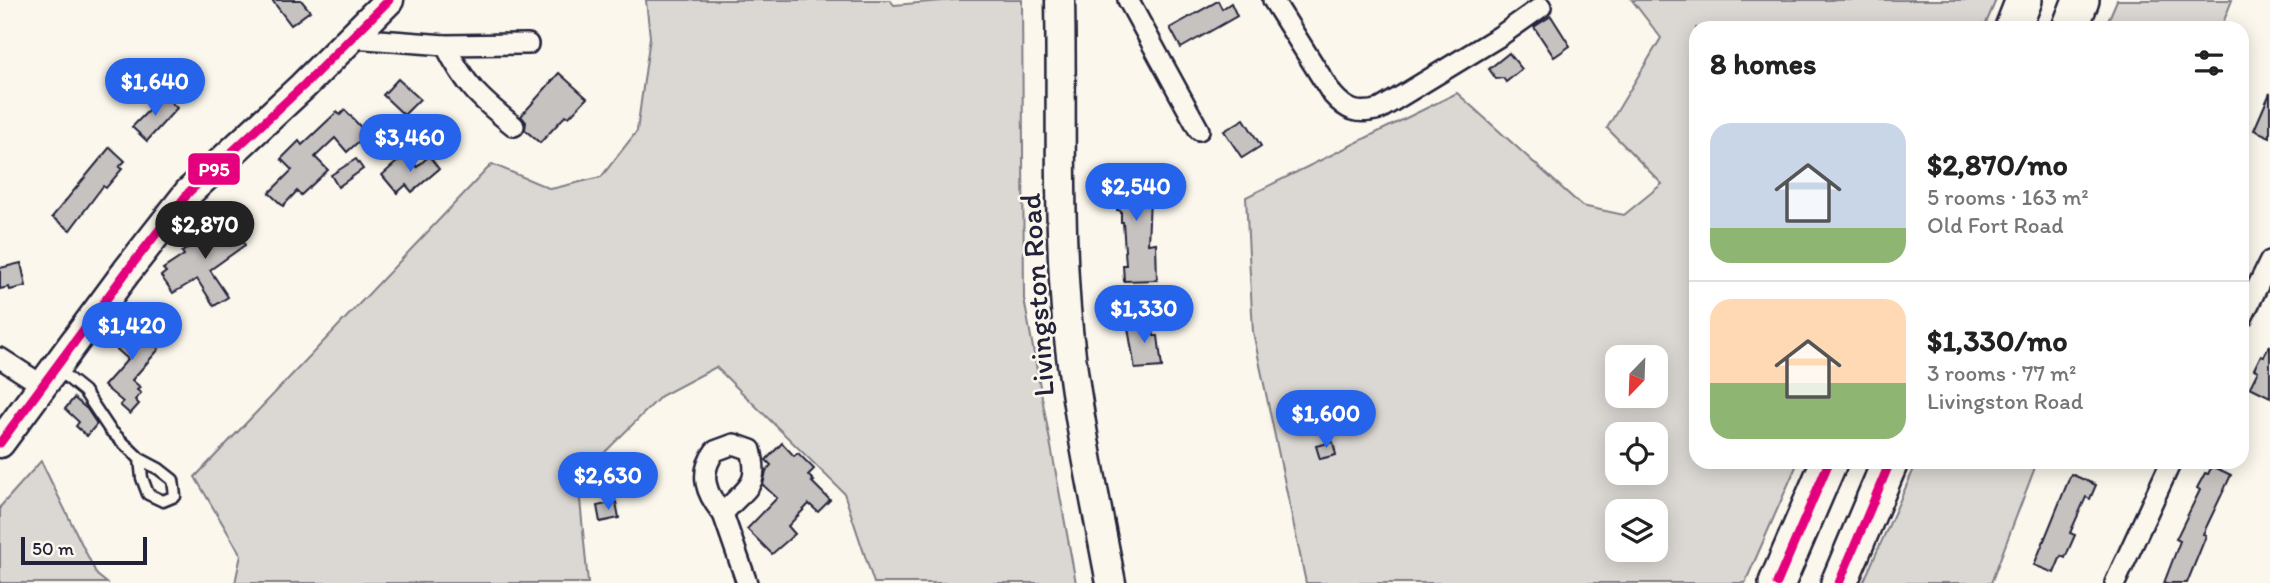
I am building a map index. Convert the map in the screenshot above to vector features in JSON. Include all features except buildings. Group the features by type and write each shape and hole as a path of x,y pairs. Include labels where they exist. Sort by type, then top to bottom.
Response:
{"highway":[{"path":"2015,21 2024,0"},
{"path":"2073,21 2081,0"},
{"path":"1777,583 1826,469"},
{"path":"1839,583 1887,469"}],"main road":[{"path":"0,443 189,192 353,38 389,0"},
{"name":"Livingston Road","path":"1060,0 1060,141 1066,309 1075,393 1111,583"}],"street":[{"path":"1273,0 1332,94 1353,113 1365,113 1391,103 1500,36 1541,7"},
{"path":"1134,2 1199,130"},
{"path":"353,38 445,45 528,44"},
{"path":"445,45 460,74 478,97 514,126"},
{"path":"2249,304 2270,261"},
{"path":"0,358 49,376"},
{"path":"2115,583 2168,469"},
{"path":"723,514 747,583"}],"lane":[{"path":"49,376 84,391 110,430 140,459 173,480 175,496 163,500 148,494 142,478 140,459"}],"shaded area":[{"path":"646,0 890,0 894,5 955,0 1022,0 1024,299 1076,583 874,583 844,493 716,367 661,396 578,479 588,583 235,583 241,555 195,477 492,164 551,189 601,177 637,131 650,37"},
{"path":"1632,0 1996,0 1987,21 1689,21 1689,469 1795,469 1745,583 1306,583 1253,332 1246,197 1457,93 1582,206 1624,215 1662,184 1607,128 1661,38"},
{"path":"2117,0 2232,0 2224,21 2108,21"},
{"path":"41,461 97,575 107,583 0,583 0,507"},
{"path":"1914,469 2034,469 1991,583 1863,583"}],"transit line":[{"name":"P95","path":"0,443 189,192 303,86 389,0"},
{"name":"P95","path":"1777,583 1826,469"},
{"name":"P95","path":"1839,583 1887,469"}]}
